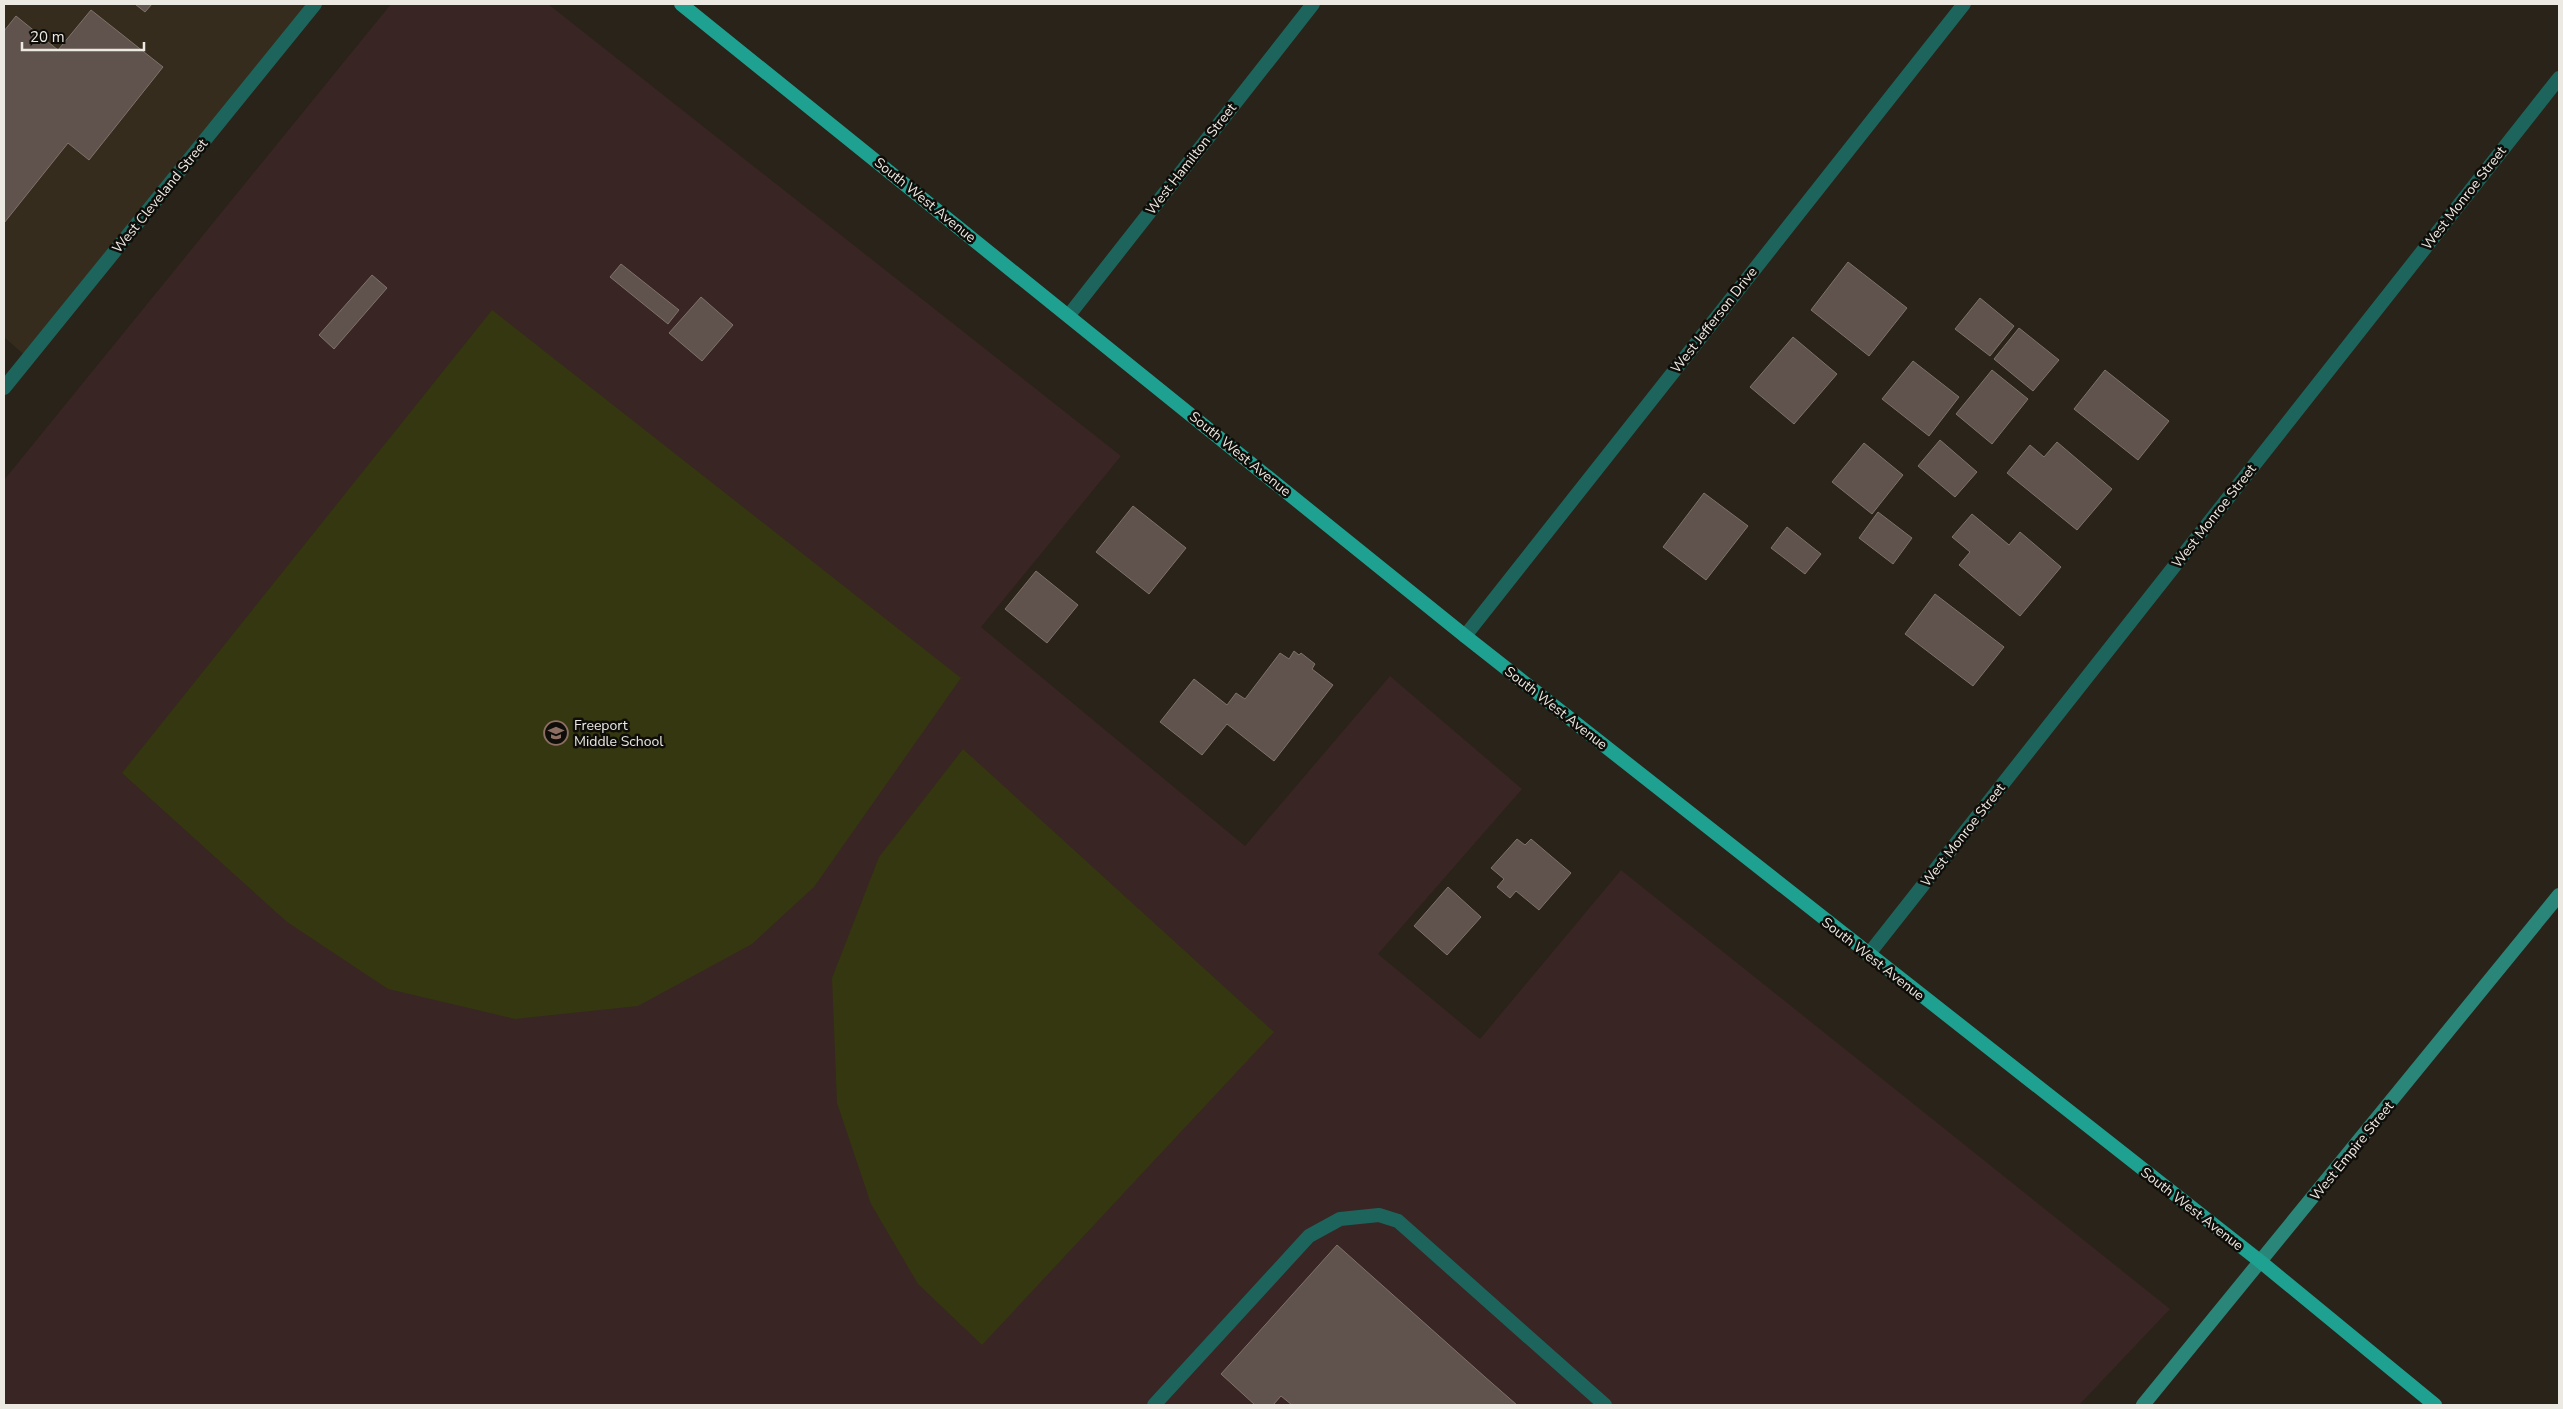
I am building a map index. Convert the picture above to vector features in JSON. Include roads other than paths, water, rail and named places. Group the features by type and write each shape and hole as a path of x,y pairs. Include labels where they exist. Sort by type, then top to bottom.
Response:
{"main road":[{"name":"South West Avenue","path":"682,4 1465,636 1868,955 2261,1262 2435,1405"},
{"name":"West Empire Street","path":"2143,1405 2559,895"}],"street":[{"name":"West Cleveland Street","path":"4,388 315,4"},
{"name":"West Hamilton Street","path":"1069,315 1314,4"},
{"name":"West Jefferson Drive","path":"1465,636 1964,4"},
{"name":"West Monroe Street","path":"1868,955 2559,78"},
{"path":"1154,1405 1309,1236 1340,1219 1379,1216 1398,1221 1606,1405"}],"place":[{"name":"Freeport Middle School","path":"556,733"}]}
